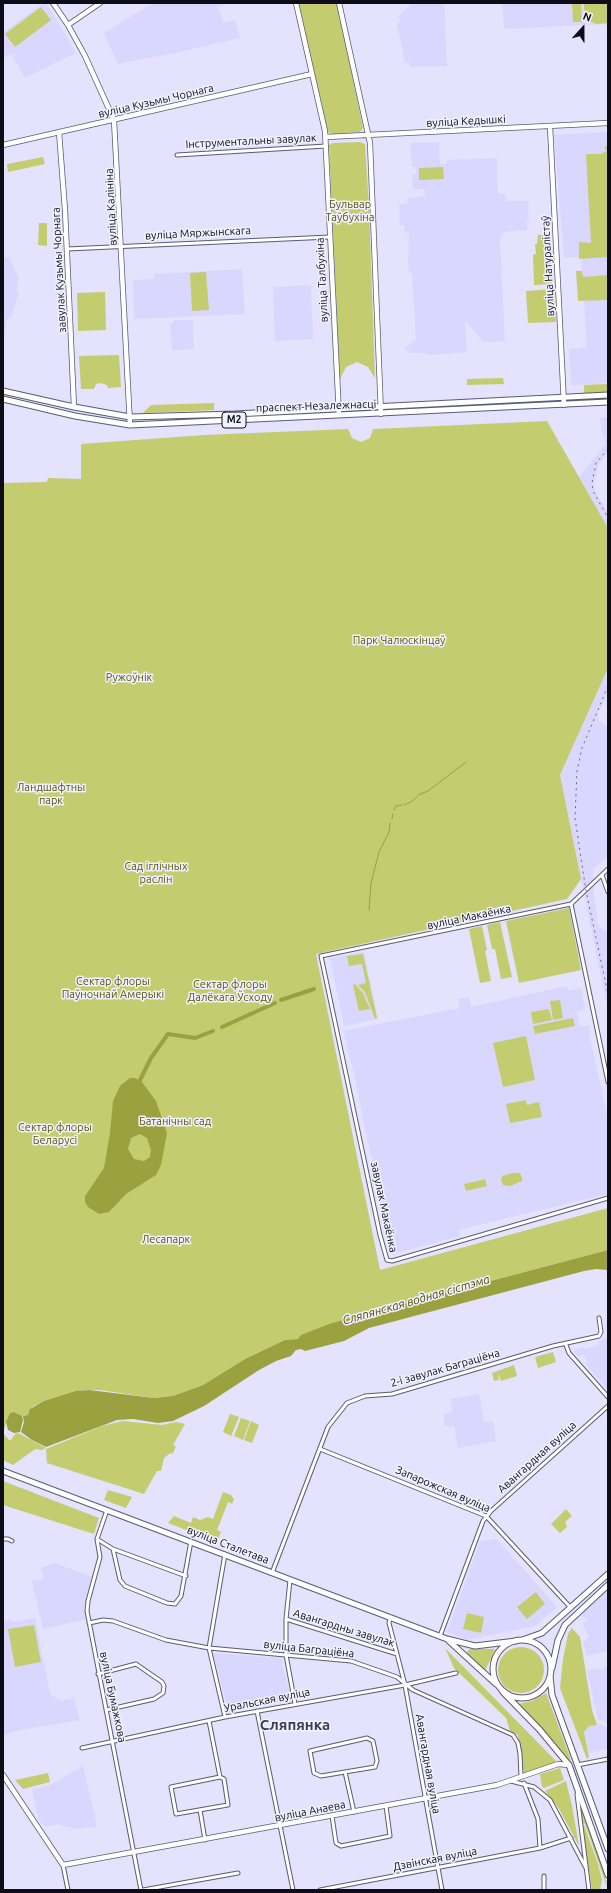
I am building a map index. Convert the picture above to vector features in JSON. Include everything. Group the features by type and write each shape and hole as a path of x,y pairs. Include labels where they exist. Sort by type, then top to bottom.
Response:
{"main road":[{"name":"вуліца Калініна","path":"53,3 68,25 114,120 122,246 130,425"},
{"path":"68,25 100,3"},
{"name":"вуліца Талбухіна","path":"296,3 326,138 339,415"},
{"path":"339,3 370,142 381,414"},
{"name":"вуліца Кузьмы Чорнага","path":"3,145 312,74"},
{"name":"вуліца Кедышкі","path":"326,138 368,134 608,123"},
{"name":"вуліца Натуралістаў","path":"550,126 564,404"},
{"name":"завулак Кузьмы Чорнага","path":"59,132 67,249 74,407"},
{"name":"праспект Незалежнасці","path":"3,391 74,407 130,417 338,409 608,395"},
{"name":"праспект Незалежнасці","path":"3,399 75,416 130,425 608,402"},
{"name":"вуліца Сталетава","path":"3,1471 192,1541 290,1580 447,1639"},
{"path":"499,1687 494,1674 495,1659 503,1647 540,1635 608,1574"},
{"path":"503,1692 519,1698 531,1696 545,1686 550,1674 558,1640 565,1625 608,1585"},
{"path":"447,1639 475,1646 518,1641 532,1643 543,1650 549,1660 552,1695 608,1849"},
{"path":"447,1639 461,1650 499,1687 560,1753 569,1765 608,1875"},
{"path":"558,1764 560,1753"},
{"name":"вуліца Анаева","path":"63,1865 386,1806 511,1781 558,1764 569,1765"},
{"path":"3,1775 63,1865"}],"street":[{"name":"Інструментальны завулак","path":"177,155 326,146"},
{"name":"вуліца Мяржынскага","path":"67,249 330,237"},
{"path":"608,869 571,904 608,1082"},
{"path":"602,875 608,892"},
{"name":"вуліца Макаёнка","path":"321,956 571,904"},
{"name":"завулак Макаёнка","path":"321,956 380,1235 387,1260 392,1260 608,1198"},
{"name":"2-і завулак Баграціёна","path":"272,1572 328,1428 347,1403 365,1396 392,1394 553,1346 566,1345 599,1336 601,1332 599,1318"},
{"path":"566,1345 569,1353 608,1397"},
{"name":"Авангардная вуліца","path":"440,1636 486,1516 608,1406"},
{"name":"Запарожская вуліца","path":"320,1449 486,1516 571,1608"},
{"name":"вуліца Бумажкова","path":"107,1510 97,1539 100,1557 88,1601 89,1623 142,1890"},
{"path":"3,1539 12,1541"},
{"path":"97,1539 113,1549 186,1576"},
{"path":"113,1549 121,1583 131,1590 167,1603 175,1604 180,1600 192,1541"},
{"path":"225,1554 210,1648 225,1717"},
{"path":"290,1580 286,1619 286,1655 295,1704"},
{"name":"Авангардная вуліца","path":"390,1618 389,1623 405,1684 442,1890"},
{"name":"Авангардны завулак","path":"286,1619 397,1654"},
{"name":"вуліца Баграціёна","path":"89,1623 103,1620 113,1621 166,1640 210,1648 351,1661 397,1677 413,1690 515,1737 520,1754 521,1777"},
{"path":"98,1674 136,1664 162,1682 164,1686 163,1693 154,1699 106,1710"},
{"name":"Уральская вуліца","path":"82,1748 112,1740 208,1720 405,1684 456,1673"},
{"path":"257,1711 293,1890"},
{"path":"208,1720 220,1777 224,1778 228,1805 176,1814 171,1787 220,1777"},
{"path":"367,1738 372,1739 376,1761 375,1767 345,1772 316,1775 313,1770 310,1751 367,1738"},
{"path":"577,1765 608,1759"},
{"path":"345,1772 354,1812"},
{"path":"511,1781 524,1783 539,1790 550,1800 586,1868"},
{"path":"524,1783 538,1819 540,1848"},
{"path":"577,1785 589,1890"},
{"path":"332,1816 336,1843 341,1846 390,1836 386,1806"},
{"path":"200,1810 205,1840"},
{"name":"Дзвінская вуліца","path":"320,1890 540,1848 571,1838"},
{"path":"63,1865 68,1890"},
{"path":"142,1890 238,1873"},
{"path":"544,1876 544,1890"}],"shaded area":[{"path":"46,3 76,53 25,78 11,54 3,59 3,32"},
{"path":"153,3 225,3 217,8 221,14 223,23 235,20 240,38 170,54 125,62 118,65 104,33"},
{"path":"412,3 444,3 447,66 410,67 409,63 405,62 397,25 401,21 398,17"},
{"path":"502,3 608,3 608,24 504,29"},
{"path":"608,132 608,383 571,385 569,349 587,347 581,257 564,258 554,135"},
{"path":"439,142 440,164 447,164 447,160 497,158 498,194 505,194 507,197 506,201 528,201 529,220 527,220 527,230 504,232 500,239 505,341 483,342 465,320 467,352 427,355 426,353 409,353 405,349 416,339 412,273 409,273 408,262 409,233 405,233 404,225 400,225 399,204 407,204 408,198 425,196 424,189 413,189 412,175 416,174 416,167 412,167 410,143"},
{"path":"3,258 9,258 19,278 16,291 19,292 11,317 7,319 4,334"},
{"path":"242,269 245,314 134,319 133,280 154,279 154,274"},
{"path":"311,285 313,339 275,341 273,287"},
{"path":"174,320 193,320 194,349 172,350 170,323 174,323"},
{"path":"608,417 608,452 599,464 594,484 595,491 608,513 608,528 579,477 606,444 602,434 600,418"},
{"path":"608,668 608,693 598,714 599,721 608,726 608,857 593,869 594,896 599,927 608,932 608,1012 560,775"},
{"path":"364,952 378,1019 344,1026 330,958"},
{"path":"567,986 568,991 581,988 585,1009 577,1012 580,1027 589,1025 591,1032 589,1033 608,1119 608,1194 458,1230 460,1236 392,1254 379,1202 371,1161 373,1160 371,1157 353,1070 343,1031 460,1008 458,999 469,997 471,1007"},
{"path":"130,1078 135,1078 142,1082 156,1101 167,1133 161,1165 156,1175 126,1194 109,1212 99,1214 88,1207 85,1202 85,1196 104,1168 110,1133 113,1101 120,1086","holes":["140,1134 147,1138 151,1150 150,1157 144,1161 134,1159 128,1149 131,1138"]},
{"path":"608,1250 608,1270 596,1269 584,1271 369,1328 344,1341 305,1351 301,1349 296,1350 291,1356 276,1361 259,1370 204,1406 173,1421 158,1423 133,1419 117,1420 46,1447 32,1440 21,1432 24,1422 23,1416 28,1415 30,1409 44,1401 76,1391 89,1390 154,1398 173,1396 203,1385 245,1359 285,1340 298,1339 301,1335 332,1323"},
{"path":"608,1337 608,1390 585,1363 588,1361 583,1354 579,1357 573,1351 582,1347 585,1349 599,1345 598,1341"},
{"path":"479,1394 484,1422 493,1421 496,1441 458,1448 454,1426 445,1427 443,1414 453,1412 450,1399"},
{"path":"14,1412 22,1416 23,1420 20,1432 14,1433 8,1430 6,1422 10,1413"},
{"path":"497,1539 557,1607 535,1626 467,1640 447,1632 480,1541"},
{"path":"54,1563 93,1577 84,1609 87,1619 43,1629 32,1581 44,1579 41,1568"},
{"path":"608,1589 608,1651 586,1656 583,1641 587,1641 587,1638 589,1637 582,1623 587,1622 581,1614"},
{"path":"35,1618 50,1694 61,1701 74,1698 80,1720 15,1731 3,1735 3,1621 11,1620 14,1622"},
{"path":"213,1653 281,1658 291,1699 229,1712"},
{"path":"608,1666 608,1726 605,1721 598,1720 587,1670 598,1668 598,1670"},
{"path":"601,1724 608,1729 608,1749 589,1753 584,1731 589,1726"},
{"path":"83,1766 97,1827 75,1829 58,1824 46,1827 39,1821 32,1789 50,1785"}],"green space":[{"path":"299,3 337,3 363,128 360,132 332,134 328,132"},
{"path":"572,3 581,3 582,22 573,22"},
{"path":"584,3 608,3 608,23 597,24 589,21 584,12"},
{"path":"41,7 51,20 15,47 5,34"},
{"name":"Бульвар Таўбухіна","path":"360,142 365,144 369,207 375,378 368,367 357,362 346,367 340,379 329,145 333,143"},
{"path":"608,146 608,257 579,259 579,242 591,243 586,154 600,154 607,151 604,147"},
{"path":"43,157 45,164 8,172 7,164"},
{"path":"443,167 444,179 419,180 419,168"},
{"path":"39,223 47,223 47,246 38,245"},
{"path":"538,235 549,235 552,284 534,285 533,255 536,254 535,244 537,244"},
{"path":"576,271 582,271 583,277 607,275 608,272 608,300 578,301"},
{"path":"206,272 209,310 192,311 190,273"},
{"path":"554,289 556,322 528,323 526,291"},
{"path":"105,292 106,330 78,331 77,293"},
{"path":"119,355 121,387 108,388 107,385 101,383 96,384 94,389 81,389 79,356"},
{"path":"503,378 504,384 467,385 467,379"},
{"path":"608,384 608,392 584,393 584,385"},
{"path":"214,403 214,410 143,413 151,405"},
{"path":"547,421 608,528 608,668 560,775 581,879 567,899 316,954 380,1270 608,1208 608,1250 333,1323 298,1339 285,1340 245,1359 203,1385 173,1396 154,1398 100,1390 83,1390 44,1401 32,1407 28,1415 22,1416 14,1412 10,1413 3,1432 3,483 47,482 48,478 81,479 81,444 204,435 348,429 352,438 361,442 370,438 373,429"},
{"path":"569,908 581,970 519,983 506,921"},
{"path":"500,922 512,977 501,979 495,949 492,949 487,925"},
{"path":"482,926 491,981 480,983 469,929"},
{"path":"363,954 377,1018 375,1019 365,992 358,985 366,983 362,964 349,966 347,956"},
{"path":"355,984 363,993 370,1009 359,1011 353,985"},
{"path":"560,1000 563,1018 553,1020 550,1001"},
{"path":"549,1009 552,1020 533,1024 531,1012"},
{"path":"573,1018 575,1026 535,1034 533,1026"},
{"path":"526,1036 535,1080 503,1087 493,1043"},
{"path":"526,1100 527,1105 539,1102 542,1117 510,1123 506,1104"},
{"path":"520,1173 522,1181 510,1186 503,1185 501,1180 502,1176"},
{"path":"485,1179 487,1186 466,1191 464,1184"},
{"path":"553,1352 556,1362 538,1368 535,1357"},
{"path":"514,1365 517,1376 501,1381 498,1373 499,1380 494,1381 492,1373"},
{"path":"230,1414 239,1417 231,1436 223,1432"},
{"path":"241,1418 250,1421 243,1440 234,1436"},
{"path":"123,1421 162,1425 176,1422 185,1424 173,1445 176,1446 173,1453 164,1458 161,1471 157,1471 144,1494 47,1463 46,1449 102,1426"},
{"path":"251,1421 259,1425 252,1443 244,1440"},
{"path":"3,1433 9,1440 11,1440 15,1434 18,1433 46,1448 42,1450 35,1449 13,1465 3,1460"},
{"path":"3,1481 99,1518 94,1534 3,1505"},
{"path":"108,1490 132,1497 126,1508 104,1500"},
{"path":"223,1492 231,1495 234,1499 232,1504 228,1502 217,1530 221,1532 217,1542 168,1523 174,1516 191,1523 193,1517 200,1520 208,1517 213,1519"},
{"path":"566,1509 572,1516 565,1522 567,1527 560,1533 551,1524"},
{"path":"536,1592 545,1604 527,1619 517,1607"},
{"path":"467,1613 484,1617 481,1633 463,1629"},
{"path":"34,1625 41,1662 15,1667 8,1629"},
{"path":"572,1628 580,1637 592,1710 597,1725 589,1726 584,1732 589,1757 587,1759 560,1688 563,1659 568,1634"},
{"path":"521,1647 534,1651 540,1657 544,1670 540,1683 534,1689 521,1693 508,1689 502,1683 498,1670 502,1657 508,1651"},
{"path":"445,1648 556,1761 554,1763 524,1775 518,1735 510,1731 506,1718 454,1668"},
{"path":"470,1649 495,1649 485,1671 468,1654 467,1652"},
{"path":"546,1693 571,1762 518,1704 532,1701"},
{"path":"560,1768 564,1780 544,1788 542,1787 540,1774"},
{"path":"48,1773 50,1782 23,1789 15,1780"},
{"path":"566,1781 579,1846 558,1807 545,1791"},
{"path":"583,1809 601,1860 608,1890 585,1824 582,1823 581,1812"},
{"path":"582,1824 584,1825 598,1864 602,1880 600,1890 592,1890"}],"waterway":[{"path":"418,795 428,791 466,762"},
{"path":"404,805 417,797"},
{"path":"394,810 396,806 402,805"},
{"path":"392,819 393,814"},
{"path":"369,910 371,883 379,852 389,832 390,823"},
{"path":"281,1000 314,989"},
{"path":"222,1027 275,1003"},
{"path":"140,1080 151,1058 168,1034 195,1038 213,1031"}],"railway":[{"path":"608,449 596,463 592,483 593,491 608,518"},
{"path":"608,686 582,748 577,771 575,818 586,891 608,994"}],"district":[{"name":"Сляпянка","path":"295,1725"}],"park label":[{"name":"Парк Чалюскінцаў","path":"399,640"},
{"name":"Ружоўнік","path":"129,677"},
{"name":"Ландшафтны парк","path":"51,793"},
{"name":"Сад іглічных раслін","path":"156,872"},
{"name":"Сектар флоры Паўночнай Амерыкі","path":"113,987"},
{"name":"Сектар флоры Далёкага Ўсходу","path":"230,990"},
{"name":"Батанічны сад","path":"175,1121"},
{"name":"Сектар флоры Беларусі","path":"55,1133"},
{"name":"Лесапарк","path":"166,1239"}],"water label":[{"name":"Сляпянская водная сістэма","path":"416,1300"}]}
